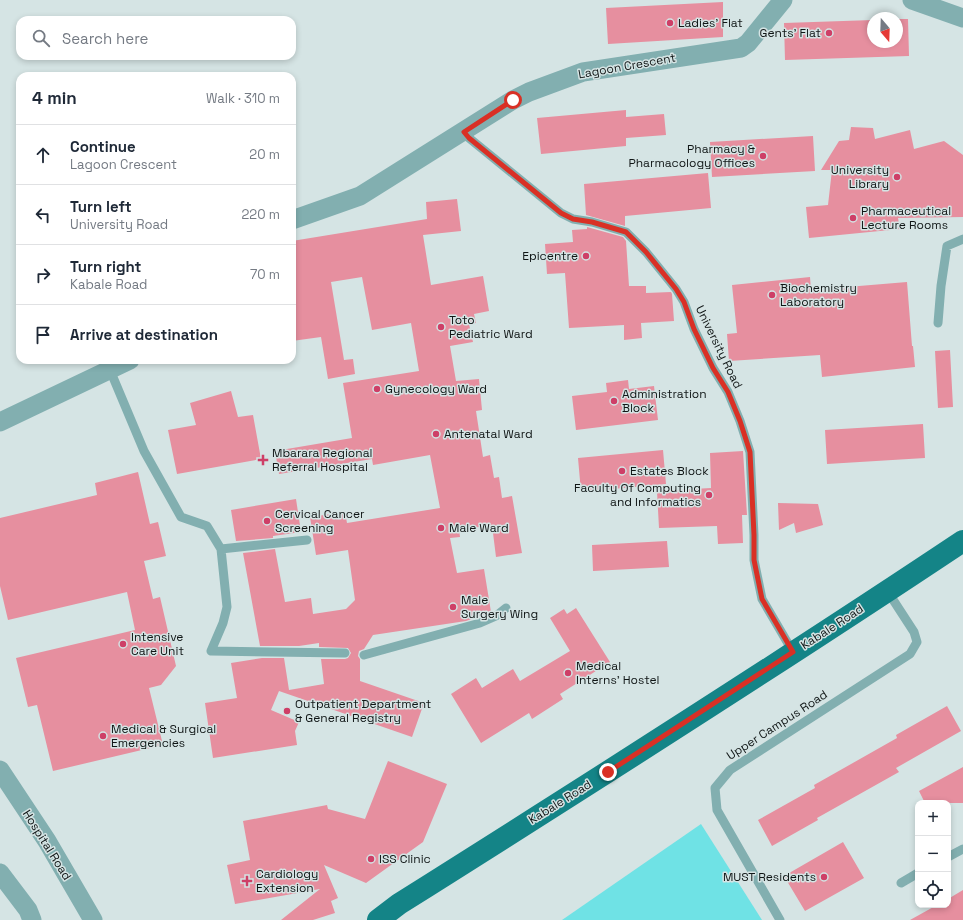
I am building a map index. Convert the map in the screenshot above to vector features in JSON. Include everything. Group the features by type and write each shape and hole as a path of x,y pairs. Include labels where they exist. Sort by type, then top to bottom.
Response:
{"main road":[{"name":"Kabale Road","path":"378,920 399,904 888,592 963,541"}],"street":[{"name":"Lagoon Crescent","path":"296,219 360,196 513,100 529,92 583,72 741,48 748,43 783,0"},
{"path":"912,0 963,18"},
{"path":"0,422 122,364"},
{"name":"Hospital Road","path":"0,770 47,841 93,920"},
{"path":"0,873 28,910 32,920"}],"lane":[{"name":"University Road","path":"464,132 469,138 561,213 573,219 592,222 626,232 646,252 676,289 684,302 694,329 713,368 728,392 740,421 750,452 754,560 762,599 793,652"},
{"path":"938,323 947,246 963,240"},
{"path":"110,370 144,451 180,517 207,526 222,550 227,607 223,623 210,650 344,653"},
{"path":"222,550 307,540"},
{"name":"Upper Campus Road","path":"780,920 717,810 716,788 730,770 910,654 917,642 914,632 888,592"},
{"path":"364,655 480,623 496,616 506,608"},
{"path":"951,855 963,848"},
{"path":"901,883 915,875"}],"shaded area":[{"path":"701,824 762,920 562,920"}],"building":[{"name":"Ladies' Flat","path":"723,2 723,37 608,44 606,8"},
{"name":"Gents' Flat","path":"903,19 908,19 909,56 785,60 784,23 867,20 867,48 903,48"},
{"path":"626,110 626,117 664,114 666,135 626,138 626,146 541,154 537,118"},
{"name":"University Library","path":"851,127 873,128 875,139 910,130 914,149 944,141 963,155 963,217 898,218 900,229 809,238 806,207 828,205 832,170 821,170 839,141 849,140"},
{"name":"Pharmacy & Pharmacology Offices","path":"813,136 815,171 712,177 710,142"},
{"path":"708,173 711,208 625,216 625,226 586,215 584,184"},
{"path":"457,199 461,231 423,235 431,285 483,276 489,311 474,314 476,323 469,324 473,342 450,346 456,381 479,379 482,410 476,411 483,457 490,455 494,478 499,477 502,498 512,496 522,553 496,557 492,525 459,530 460,537 450,538 457,573 484,569 491,612 466,621 373,635 364,649 359,651 360,681 424,703 412,737 279,691 271,710 299,722 295,731 297,745 213,758 205,703 237,698 231,663 262,658 284,658 289,690 324,684 321,659 345,659 348,658 351,653 348,648 319,647 319,643 299,646 260,646 243,553 275,549 285,602 311,598 313,614 346,609 355,600 348,550 316,555 310,517 345,512 347,523 440,508 430,455 373,465 372,459 279,474 275,451 352,438 343,383 419,371 411,323 372,330 362,277 331,282 344,360 353,359 355,374 328,379 321,337 296,340 296,240 427,219 426,202"},
{"path":"587,227 623,237 626,241 629,286 646,286 646,293 671,292 674,321 641,323 642,338 624,340 624,325 569,328 565,273 547,274 545,244 573,242 572,230 587,229"},
{"path":"810,277 811,290 907,282 915,367 822,377 820,355 729,361 727,334 737,333 732,285"},
{"path":"950,350 953,407 938,408 935,351"},
{"name":"Administration Block","path":"628,380 629,389 654,386 658,420 576,430 572,396 607,392 606,383"},
{"path":"231,391 238,417 253,415 261,459 177,474 168,430 196,425 190,403"},
{"path":"923,424 925,458 827,464 825,430"},
{"name":"Estates Block","path":"663,450 666,484 581,492 578,458"},
{"name":"Faculty Of Computing and Informatics","path":"743,451 747,515 742,515 743,543 718,544 717,526 659,528 657,491 711,488 710,453"},
{"path":"138,472 150,524 158,522 166,556 144,561 153,599 160,597 176,666 161,685 149,688 163,745 53,771 37,705 28,707 16,658 135,630 127,592 8,620 0,586 0,518 97,495 95,483"},
{"name":"Cervical Cancer Screening","path":"296,499 301,532 273,536 273,538 236,541 231,510"},
{"path":"778,503 818,504 823,525 796,533 794,523 779,530"},
{"path":"667,541 669,567 593,571 592,545"},
{"name":"Medical Interns' Hostel","path":"576,608 610,662 560,694 563,699 532,719 529,713 481,743 451,694 476,678 482,688 513,669 520,681 570,651 550,618 564,609 567,614"},
{"path":"947,706 961,731 896,768 899,772 817,818 818,820 772,846 758,820 815,788 814,785 897,738 896,735"},
{"path":"388,761 447,784 423,842 366,883 324,865 338,898 331,901 335,913 313,920 281,920 320,889 235,904 227,865 250,860 243,821 327,805 328,809 365,819"},
{"path":"963,767 963,803 951,803 951,800 924,800 919,791"},
{"name":"MUST Residents","path":"843,842 864,878 805,911 784,876"},
{"path":"963,890 963,920 910,920 932,908 951,908 951,897"}],"place":[{"name":"Ladies' Flat","path":"670,23"},
{"name":"Gents' Flat","path":"829,33"},
{"name":"Pharmacy & Pharmacology Offices","path":"763,156"},
{"name":"University Library","path":"897,177"},
{"name":"Pharmaceutical Lecture Rooms","path":"853,218"},
{"name":"Epicentre","path":"586,256"},
{"name":"Biochemistry Laboratory","path":"772,295"},
{"name":"Toto Pediatric Ward","path":"441,327"},
{"name":"Gynecology Ward","path":"377,389"},
{"name":"Administration Block","path":"614,401"},
{"name":"Antenatal Ward","path":"436,434"},
{"name":"Mbarara Regional Referral Hospital","path":"263,460"},
{"name":"Estates Block","path":"622,471"},
{"name":"Faculty Of Computing and Informatics","path":"709,495"},
{"name":"Cervical Cancer Screening","path":"267,521"},
{"name":"Male Ward","path":"441,528"},
{"name":"Male Surgery Wing","path":"453,607"},
{"name":"Intensive Care Unit","path":"123,644"},
{"name":"Medical Interns' Hostel","path":"568,673"},
{"name":"Outpatient Department & General Registry","path":"287,711"},
{"name":"Medical & Surgical Emergencies","path":"103,736"},
{"name":"ISS Clinic","path":"371,859"},
{"name":"MUST Residents","path":"824,877"},
{"name":"Cardiology Extension","path":"247,881"}],"route":[{"path":"513,100 464,132 469,138 561,213 573,219 592,222 626,232 646,252 676,289 684,302 694,329 713,368 728,392 740,421 750,452 754,560 762,599 793,652 608,772"}]}
